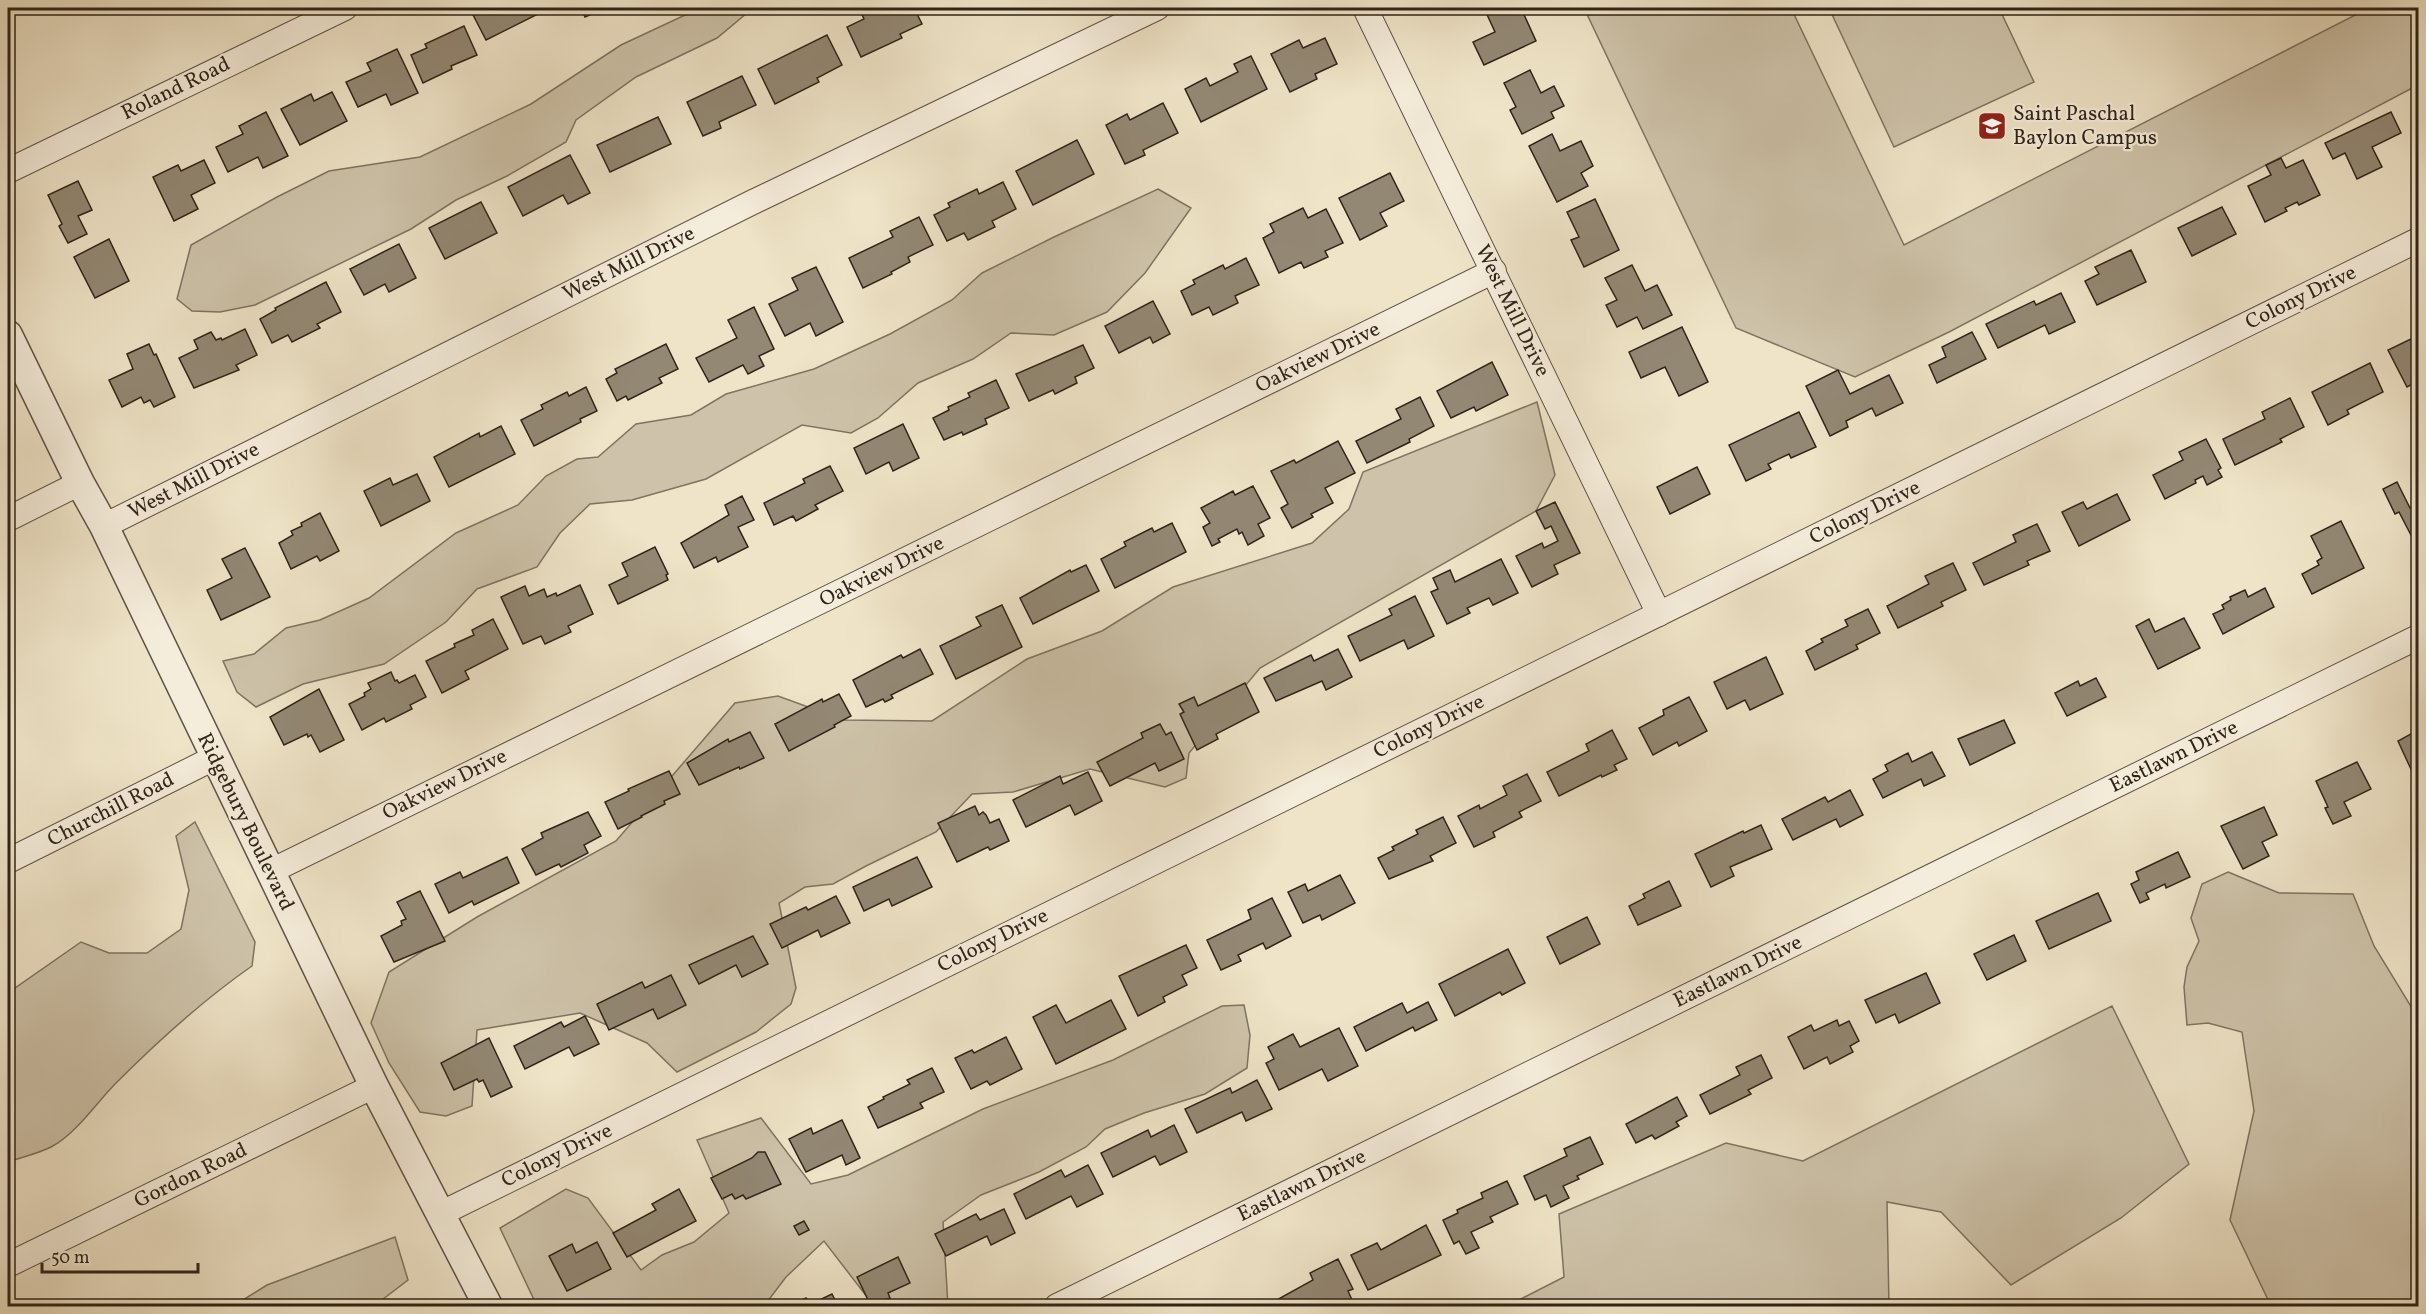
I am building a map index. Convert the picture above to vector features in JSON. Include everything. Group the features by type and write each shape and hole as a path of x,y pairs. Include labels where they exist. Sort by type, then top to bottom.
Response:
{"street":[{"name":"Roland Road","path":"8,171 345,8"},
{"name":"West Mill Drive","path":"104,526 741,208 1157,8"},
{"name":"West Mill Drive","path":"1365,8 1659,614"},
{"name":"Colony Drive","path":"440,1214 2418,240"},
{"name":"Oakview Drive","path":"269,872 1494,272"},
{"name":"Ridgebury Boulevard","path":"8,335 80,483 104,526 374,1086 488,1306"},
{"path":"8,519 80,483"},
{"name":"Eastlawn Drive","path":"1057,1306 2418,637"},
{"name":"Churchill Road","path":"8,861 214,758"},
{"name":"Gordon Road","path":"8,1265 374,1086"}],"shaded area":[{"path":"700,8 753,8 717,38 636,77 576,120 566,142 507,176 456,200 411,229 255,305 220,312 192,311 177,299 191,245 277,197 329,171 420,157 531,104 621,45"},
{"path":"1584,8 1791,8 1904,245 2369,8 2418,8 2418,85 1949,332 1855,377 1736,328"},
{"path":"1829,8 1999,8 2034,82 1894,147"},
{"path":"1158,189 1191,208 1145,273 1107,312 1054,335 1011,333 973,359 918,383 878,418 851,433 802,425 706,479 632,500 590,504 560,533 537,567 477,589 446,622 384,664 303,684 256,707 237,692 223,661 254,654 286,628 320,620 369,598 456,533 518,505 546,476 577,459 598,457 636,424 691,415 726,394 814,369 890,334 952,300 982,273"},
{"path":"1537,402 1555,475 1536,511 1260,668 1189,753 1186,778 1165,787 1090,769 1013,792 972,794 936,832 833,884 805,887 779,903 796,988 791,1004 756,1032 677,1072 647,1043 580,1013 477,1030 472,1106 446,1116 420,1112 389,1063 371,1023 389,972 477,917 616,841 735,703 778,696 844,720 932,721 1027,659 1102,631 1173,587 1312,543 1349,509 1363,472"},
{"path":"195,822 255,942 252,966 165,1036 116,1083 69,1135 46,1149 8,1162 8,993 81,942 109,953 147,953 181,929 189,890 176,836"},
{"path":"2228,872 2279,893 2353,894 2374,946 2418,1018 2418,1306 2271,1306 2230,1220 2254,1111 2242,1032 2208,1023 2187,1025 2184,987 2187,967 2199,941 2191,918 2202,884"},
{"path":"1244,1005 1250,1035 1247,1068 1205,1094 1144,1113 1105,1129 1086,1147 1039,1172 981,1195 943,1222 948,1306 874,1306 824,1241 786,1277 764,1306 537,1306 500,1228 566,1189 588,1198 641,1270 662,1255 694,1242 729,1213 697,1140 761,1118 811,1184 848,1175 983,1109 1113,1060 1222,1006"},
{"path":"2112,1006 2189,1164 2121,1218 2011,1285 1941,1212 1887,1202 1889,1306 1507,1306 1564,1277 1559,1214 1726,1143 1803,1161"},
{"path":"395,1237 408,1280 374,1306 233,1306 267,1285"}],"building":[{"path":"479,8 534,8 538,14 486,40 471,11"},
{"path":"581,8 606,8 585,17"},
{"path":"859,8 914,8 922,24 900,34 902,38 861,57 847,27 864,19"},
{"path":"1484,8 1521,8 1536,41 1484,65 1473,42 1495,32"},
{"path":"464,26 477,55 451,66 452,69 423,83 411,55 427,48 425,44"},
{"path":"827,35 842,65 817,78 819,82 775,104 758,69"},
{"path":"1325,38 1337,64 1315,74 1317,79 1290,92 1271,54 1299,40 1303,48"},
{"path":"397,49 418,93 391,105 386,94 358,107 346,82 371,71 367,63"},
{"path":"1251,56 1267,89 1201,122 1185,89 1206,78 1210,86 1238,72 1234,64"},
{"path":"1530,70 1541,93 1554,86 1564,106 1551,112 1554,118 1522,134 1510,110 1516,107 1504,83"},
{"path":"742,76 756,105 719,122 721,128 703,136 687,102"},
{"path":"332,92 347,121 300,145 281,109 311,94 314,101"},
{"path":"1163,103 1178,133 1143,150 1145,155 1125,164 1106,125 1127,114 1130,120"},
{"path":"266,112 288,156 263,168 258,157 228,172 216,147 243,134 239,126"},
{"path":"2391,112 2401,133 2372,147 2382,167 2357,179 2345,153 2333,159 2325,143"},
{"path":"658,117 671,144 610,172 597,145"},
{"path":"1552,134 1560,151 1581,141 1593,166 1581,173 1588,186 1557,202 1529,146"},
{"path":"1077,140 1094,174 1033,205 1016,171"},
{"path":"570,155 590,193 568,204 563,195 523,216 508,187"},
{"path":"2281,158 2286,168 2303,160 2320,195 2299,205 2297,202 2285,208 2287,211 2265,222 2248,186 2271,175 2266,165"},
{"path":"204,160 215,183 191,195 198,209 174,221 153,177 178,165 181,171"},
{"path":"1390,173 1404,201 1380,213 1387,226 1360,240 1339,198"},
{"path":"78,181 92,210 78,216 87,234 68,243 48,195"},
{"path":"1003,182 1016,209 992,221 995,227 968,240 964,233 947,241 934,215 950,207 948,203 977,189 979,194"},
{"path":"1595,199 1619,250 1584,267 1571,240 1579,237 1567,212"},
{"path":"481,202 497,233 445,259 429,228"},
{"path":"2222,207 2236,234 2192,256 2178,228"},
{"path":"1303,208 1308,218 1326,209 1343,243 1325,251 1328,257 1304,268 1301,262 1279,273 1263,238 1274,232 1270,224"},
{"path":"919,217 933,245 908,257 910,262 891,272 892,274 863,288 849,258 893,237 890,231"},
{"path":"109,239 129,281 95,298 74,257"},
{"path":"399,244 416,278 389,292 385,284 364,295 350,269"},
{"path":"2131,250 2146,282 2097,305 2085,281 2099,274 2095,267"},
{"path":"1246,258 1259,285 1235,296 1238,303 1213,315 1209,307 1192,315 1181,291 1195,284 1193,280 1223,265 1225,269"},
{"path":"1632,265 1645,291 1657,285 1672,315 1643,329 1637,317 1617,327 1606,305 1617,300 1605,278"},
{"path":"816,267 843,322 816,336 810,323 785,336 769,304 798,290 792,278"},
{"path":"326,282 341,312 317,324 320,328 292,342 288,335 272,343 260,319 276,310 275,308"},
{"path":"2061,293 2075,322 2049,334 2045,325 1998,348 1986,324 2034,301 2036,305"},
{"path":"1153,301 1170,334 1153,343 1150,337 1119,353 1105,326"},
{"path":"754,307 774,349 759,356 764,366 748,374 743,365 709,382 696,358 737,338 728,320"},
{"path":"1682,327 1708,382 1679,396 1665,367 1641,378 1629,352"},
{"path":"245,329 257,355 236,365 239,370 194,388 179,358 198,349 194,340 211,332 216,340 221,338 222,340"},
{"path":"1972,332 1986,359 1937,383 1929,365 1946,357 1942,347"},
{"path":"2415,337 2418,343 2418,381 2407,387 2388,350"},
{"path":"149,344 154,355 156,354 175,397 154,407 150,400 144,403 141,397 122,407 109,380 133,369 127,354"},
{"path":"666,344 678,369 659,378 662,383 628,400 626,396 617,401 606,379 617,373 615,369"},
{"path":"1083,345 1094,368 1075,377 1077,383 1055,394 1053,390 1029,401 1016,374"},
{"path":"1492,362 1508,395 1476,411 1474,407 1451,418 1437,391"},
{"path":"2370,363 2383,392 2347,410 2349,414 2328,425 2312,392"},
{"path":"1838,370 1850,394 1889,375 1903,403 1876,416 1872,408 1846,421 1848,427 1830,436 1806,386"},
{"path":"996,380 1009,408 985,419 987,424 963,435 962,432 944,440 933,418 949,410 948,407 970,397 968,393"},
{"path":"586,387 597,411 580,419 581,422 534,446 521,420 543,409 541,405 567,392 569,396"},
{"path":"1420,397 1434,426 1409,439 1410,442 1367,463 1356,441 1401,419 1396,409"},
{"path":"2290,398 2304,427 2280,439 2282,442 2235,465 2223,439 2265,419 2262,412"},
{"path":"1799,412 1816,447 1791,458 1789,454 1768,464 1771,469 1746,481 1729,445"},
{"path":"903,424 919,458 893,471 889,462 866,474 854,448"},
{"path":"501,426 515,454 449,487 434,457 479,433 480,437"},
{"path":"2206,439 2221,468 2218,470 2222,477 2207,485 2203,476 2195,480 2196,483 2165,499 2153,475 2183,460 2179,452"},
{"path":"1338,441 1355,473 1325,488 1333,503 1311,514 1313,517 1292,528 1281,508 1288,504 1271,471 1294,460 1296,463"},
{"path":"830,466 843,491 815,505 818,509 796,521 793,516 774,525 764,503 805,483 803,479"},
{"path":"1697,467 1710,494 1670,514 1657,487"},
{"path":"417,474 430,501 381,526 364,491 390,478 393,485"},
{"path":"2397,482 2410,508 2418,504 2418,534 2412,537 2399,512 2395,514 2383,489"},
{"path":"1253,486 1270,518 1258,524 1264,536 1248,545 1242,532 1239,534 1237,529 1218,539 1220,542 1212,546 1203,527 1210,523 1201,508 1233,491 1235,495"},
{"path":"2117,494 2130,520 2079,546 2062,512 2083,502 2087,509"},
{"path":"742,496 754,520 738,527 748,547 718,562 716,557 694,568 681,543 729,515 725,505"},
{"path":"1555,502 1580,553 1554,565 1558,574 1532,587 1516,556 1542,543 1544,548 1558,541 1551,526 1545,529 1536,511"},
{"path":"320,513 339,551 320,561 317,556 291,569 279,543 293,535 291,531 302,526 301,523"},
{"path":"2341,521 2364,568 2312,594 2302,574 2319,565 2317,561 2322,558 2311,536"},
{"path":"1172,523 1186,552 1115,588 1101,559 1126,546 1124,542 1152,528 1154,532"},
{"path":"2037,524 2050,551 2027,561 2029,565 1984,585 1973,563 2016,542 2013,535"},
{"path":"655,547 668,574 666,575 668,580 618,604 609,585 628,576 622,563"},
{"path":"245,548 270,597 221,620 207,590 232,578 222,559"},
{"path":"1501,559 1518,593 1493,605 1489,598 1467,608 1470,613 1447,624 1431,592 1438,589 1433,578 1450,570 1455,582"},
{"path":"1953,563 1966,590 1941,602 1943,606 1898,628 1887,606 1929,584 1925,576"},
{"path":"1086,565 1099,591 1033,624 1020,598 1070,570 1071,572"},
{"path":"580,585 593,614 568,626 571,632 545,644 541,636 523,644 501,597 525,586 529,596 544,589 547,597 556,593 557,596"},
{"path":"2265,588 2274,607 2223,634 2213,614 2224,609 2222,605 2231,600 2230,597 2245,590 2248,597"},
{"path":"1415,596 1434,636 1408,649 1404,640 1360,661 1348,636 1392,615 1389,609"},
{"path":"1002,605 1022,647 956,679 940,646 981,626 976,617"},
{"path":"1868,609 1880,633 1856,645 1858,649 1815,670 1806,651 1823,642 1821,639 1848,626 1845,620"},
{"path":"2184,618 2200,648 2158,669 2136,626 2149,619 2155,632"},
{"path":"493,619 508,649 465,671 469,679 442,693 426,661 455,647 454,644 474,635 472,630"},
{"path":"920,649 933,674 891,695 893,698 885,702 883,699 866,707 853,680 901,655 903,658"},
{"path":"1338,649 1352,677 1326,690 1322,681 1276,701 1264,678 1311,655 1314,661"},
{"path":"1766,657 1783,694 1750,710 1745,700 1727,709 1714,682"},
{"path":"391,672 395,681 399,683 415,675 426,697 410,705 412,709 386,722 384,718 362,730 349,704 365,696 364,693 371,689 368,683"},
{"path":"2096,678 2106,697 2067,716 2055,693 2078,681 2080,686"},
{"path":"1245,683 1259,712 1216,734 1218,739 1197,750 1180,714 1184,712 1179,704 1194,697 1198,706"},
{"path":"319,689 344,740 320,752 311,735 308,737 307,734 284,745 270,717"},
{"path":"839,694 851,716 789,751 775,724 822,699 823,702"},
{"path":"1689,697 1707,731 1679,746 1677,742 1653,755 1639,728 1664,715 1663,710"},
{"path":"2004,720 2015,743 1970,765 1958,739"},
{"path":"1160,724 1166,735 1171,732 1184,759 1159,771 1155,763 1110,786 1097,762 1143,738 1141,733"},
{"path":"1612,730 1627,759 1614,765 1617,770 1602,777 1601,775 1559,796 1547,772 1589,751 1586,744"},
{"path":"2418,730 2418,776 2415,778 2398,741"},
{"path":"750,732 764,758 699,785 687,763 728,739 729,742"},
{"path":"1932,752 1945,776 1924,786 1921,779 1883,798 1873,779 1888,771 1885,765 1908,753 1912,762"},
{"path":"2357,762 2371,789 2344,802 2351,816 2333,824 2316,781"},
{"path":"669,771 680,794 618,829 605,802"},
{"path":"1088,772 1102,801 1075,815 1070,805 1026,827 1013,800 1060,776 1063,784"},
{"path":"1527,774 1541,801 1519,812 1522,817 1493,832 1495,837 1474,847 1458,816 1479,805 1480,809 1507,795 1503,786"},
{"path":"1850,790 1863,815 1840,827 1836,819 1793,840 1782,819 1825,797 1828,802"},
{"path":"975,806 979,815 983,812 990,823 999,819 1009,841 990,850 988,847 957,862 938,823"},
{"path":"2264,807 2277,835 2262,842 2269,856 2243,869 2221,826"},
{"path":"588,812 601,836 584,845 588,853 561,867 559,864 536,875 522,849 543,838 541,833"},
{"path":"1443,817 1456,843 1430,856 1433,861 1389,879 1378,858 1394,850 1392,847 1418,834 1416,830"},
{"path":"1761,825 1772,849 1730,867 1734,876 1711,887 1695,854"},
{"path":"2178,852 2190,877 2166,888 2165,884 2146,893 2149,899 2140,903 2131,884 2139,880 2136,872"},
{"path":"507,857 519,883 474,905 472,901 449,913 435,884 460,872 463,878"},
{"path":"917,857 932,887 892,906 889,899 864,911 853,887"},
{"path":"1340,875 1355,903 1322,920 1320,915 1303,923 1288,892 1305,884 1308,891"},
{"path":"1669,881 1681,906 1638,925 1629,906 1645,898 1643,894"},
{"path":"420,891 445,941 394,962 381,936 402,925 401,921 406,919 397,902"},
{"path":"2098,893 2111,921 2049,949 2036,921"},
{"path":"836,896 850,923 821,937 818,930 782,948 770,924 806,907 808,910"},
{"path":"1272,898 1291,936 1266,949 1263,943 1238,955 1241,961 1221,970 1207,940 1251,919 1248,910"},
{"path":"1587,917 1600,944 1560,964 1547,937"},
{"path":"2014,935 2026,961 1987,980 1974,954"},
{"path":"753,936 768,964 742,977 736,965 699,984 689,965"},
{"path":"1186,945 1197,968 1182,975 1187,985 1163,997 1165,1002 1138,1016 1119,976"},
{"path":"1508,949 1525,983 1502,995 1500,992 1455,1016 1439,984"},
{"path":"1926,973 1940,1003 1899,1023 1895,1014 1876,1023 1865,1000"},
{"path":"671,975 686,1005 658,1019 653,1009 609,1030 597,1004 642,982 645,988"},
{"path":"1111,1000 1126,1029 1056,1064 1033,1017 1056,1005 1066,1023"},
{"path":"1428,1002 1437,1020 1415,1031 1413,1027 1366,1051 1354,1027 1402,1003 1407,1013"},
{"path":"585,1016 599,1044 574,1056 569,1047 525,1069 514,1046 561,1022 564,1027"},
{"path":"1837,1020 1839,1026 1849,1021 1859,1041 1850,1046 1853,1052 1830,1064 1827,1057 1804,1069 1788,1037 1811,1025 1814,1031"},
{"path":"1339,1028 1358,1066 1328,1081 1322,1069 1279,1090 1266,1063 1274,1059 1268,1047 1293,1034 1300,1047"},
{"path":"1006,1037 1022,1069 990,1085 987,1081 971,1089 955,1058 972,1050 974,1053"},
{"path":"489,1038 512,1087 491,1097 483,1080 479,1082 477,1079 454,1090 441,1063"},
{"path":"1761,1055 1772,1078 1748,1090 1751,1094 1710,1114 1700,1095 1740,1075 1736,1067"},
{"path":"932,1068 944,1092 920,1103 923,1108 878,1128 868,1107 910,1084 907,1080"},
{"path":"1257,1080 1272,1109 1246,1121 1242,1112 1197,1133 1185,1109 1230,1088 1232,1093"},
{"path":"1677,1097 1687,1116 1676,1122 1679,1126 1655,1139 1652,1135 1636,1143 1626,1124"},
{"path":"842,1120 860,1158 846,1165 842,1155 806,1172 789,1139 811,1128 813,1134"},
{"path":"1174,1125 1187,1152 1160,1165 1155,1156 1113,1177 1101,1153 1148,1130 1151,1137"},
{"path":"1590,1137 1603,1164 1577,1176 1579,1179 1563,1186 1569,1198 1551,1207 1546,1195 1535,1200 1524,1176 1567,1156 1564,1149"},
{"path":"758,1152 765,1152 781,1184 746,1199 743,1195 735,1199 732,1194 722,1199 711,1178 752,1158"},
{"path":"1088,1165 1103,1194 1077,1207 1071,1196 1026,1219 1014,1194 1061,1170 1065,1177"},
{"path":"1507,1181 1518,1204 1490,1217 1493,1222 1471,1232 1479,1248 1466,1254 1459,1241 1454,1244 1443,1220 1458,1213 1457,1210 1483,1198 1481,1193"},
{"path":"679,1189 696,1221 627,1257 613,1233 656,1210 652,1204"},
{"path":"1004,1209 1015,1233 991,1245 987,1236 946,1256 935,1234 976,1214 980,1220"},
{"path":"804,1221 809,1230 799,1235 794,1226"},
{"path":"1426,1225 1441,1255 1368,1290 1351,1255 1377,1243 1381,1250"},
{"path":"597,1242 611,1269 567,1291 549,1256 572,1244 576,1253"},
{"path":"898,1257 910,1283 888,1293 890,1298 871,1306 857,1277"},
{"path":"1338,1259 1353,1289 1348,1291 1352,1300 1339,1306 1275,1306 1273,1302 1313,1280 1310,1273"},
{"path":"832,1294 838,1306 789,1306 806,1298 809,1305"}],"place":[{"name":"Saint Paschal Baylon Campus","path":"1992,126"}]}
